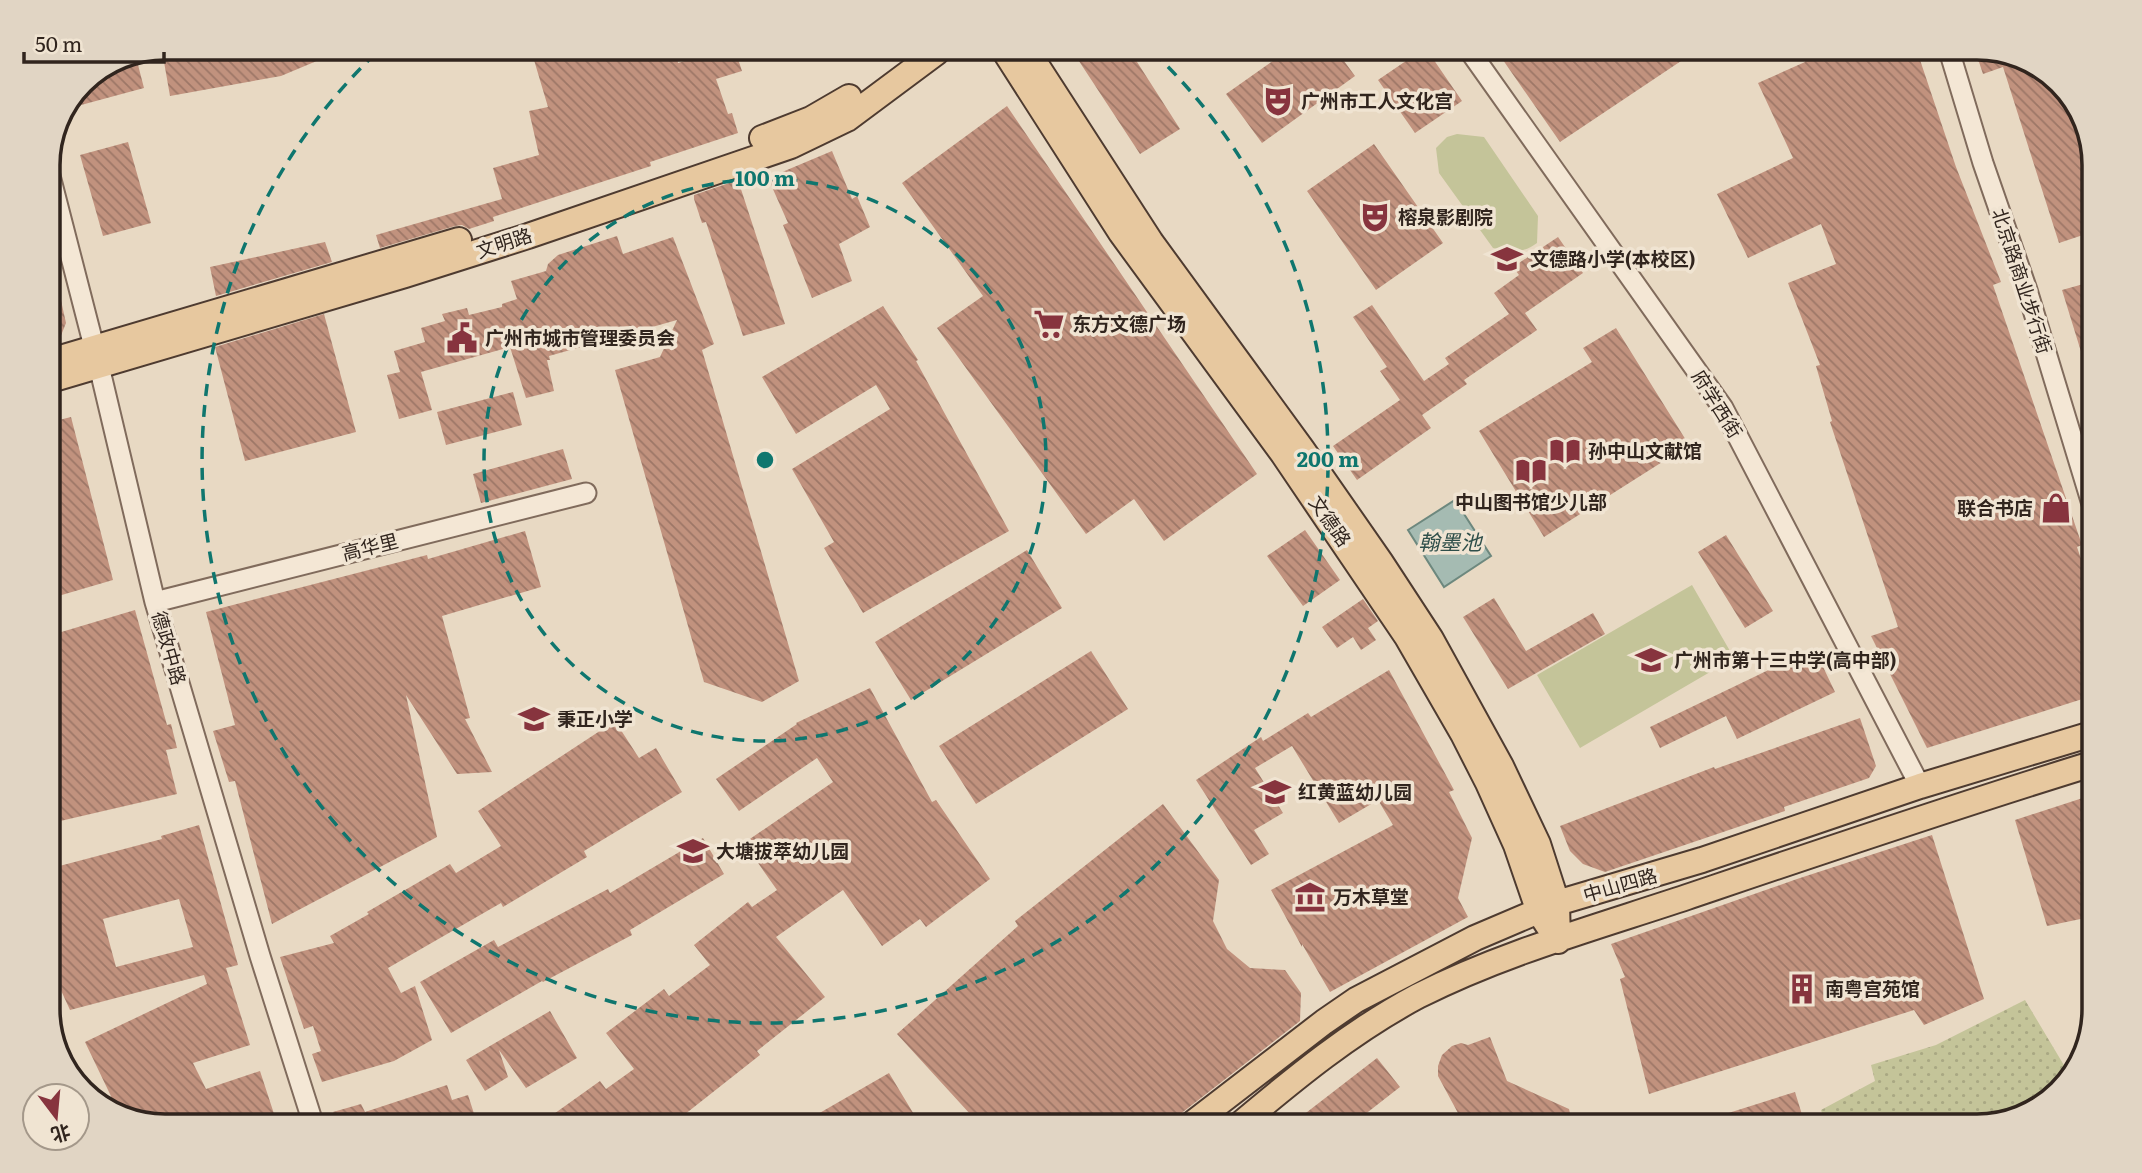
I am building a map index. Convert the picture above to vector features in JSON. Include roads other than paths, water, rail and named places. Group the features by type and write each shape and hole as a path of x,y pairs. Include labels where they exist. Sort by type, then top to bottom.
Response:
{"main road":[{"name":"文明路","path":"60,375 97,357 502,227 786,130 829,110 898,59"},
{"name":"文明路","path":"60,361 97,357 405,275 791,146 847,119 928,59"},
{"name":"文德路","path":"1009,59 1121,233 1290,465 1407,637 1463,734 1548,907"},
{"name":"文德路","path":"1032,59 1143,231 1309,459 1431,639 1475,717 1538,844 1548,907"},
{"name":"中山四路","path":"1205,1114 1356,1000 1443,953 1548,907 1702,860 1920,786 2082,737"},
{"name":"中山四路","path":"1252,1114 1324,1054 1387,1014 1460,976 1910,820 2082,767"},
{"path":"1548,907 1558,941"}],"street":[{"name":"府学西街","path":"1475,59 1723,408 1920,786"},
{"name":"北京路商业步行街","path":"1952,59 1983,163 2027,290 2082,471"},
{"name":"德政中路","path":"60,214 155,602 260,956 310,1114"},
{"name":"高华里","path":"155,602 586,493"}],"water":[{"name":"翰墨池","path":"1455,500 1491,556 1444,587 1408,530"}],"place":[{"name":"广州市工人文化宫","path":"1278,101"},
{"name":"榕泉影剧院","path":"1375,217"},
{"name":"文德路小学(本校区)","path":"1507,259"},
{"name":"东方文德广场","path":"1049,324"},
{"name":"广州市城市管理委员会","path":"462,338"},
{"name":"孙中山文献馆","path":"1565,451"},
{"name":"中山图书馆少儿部","path":"1531,471"},
{"name":"联合书店","path":"2056,508"},
{"name":"广州市第十三中学(高中部)","path":"1651,660"},
{"name":"秉正小学","path":"534,719"},
{"name":"红黄蓝幼儿园","path":"1275,792"},
{"name":"大塘拔萃幼儿园","path":"693,851"},
{"name":"万木草堂","path":"1310,897"},
{"name":"南粤宫苑馆","path":"1802,989"}]}
